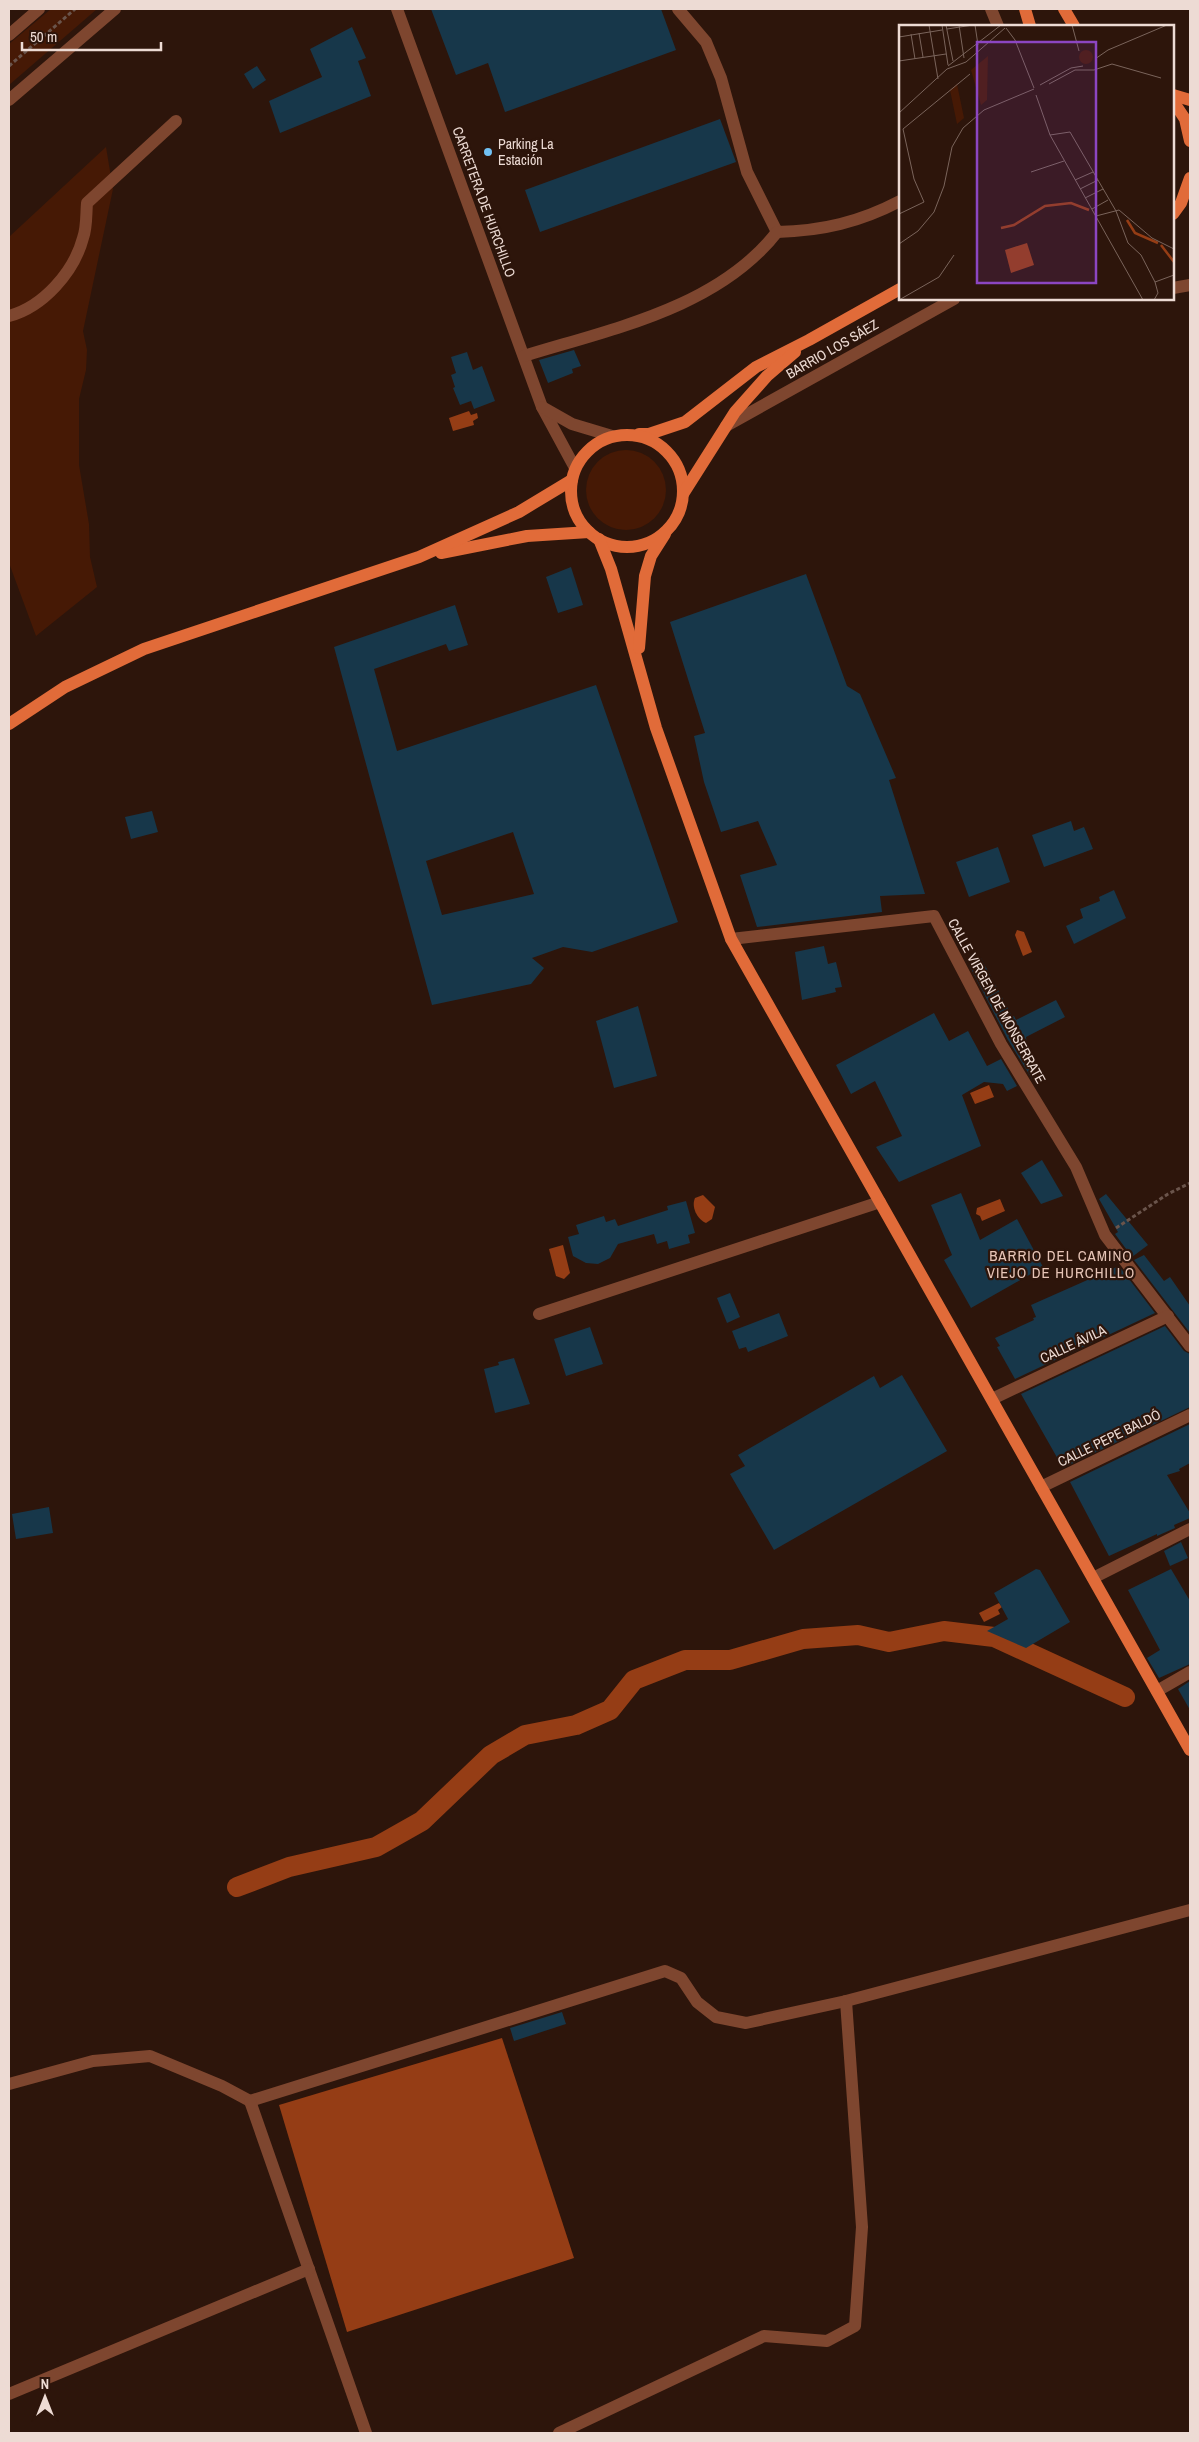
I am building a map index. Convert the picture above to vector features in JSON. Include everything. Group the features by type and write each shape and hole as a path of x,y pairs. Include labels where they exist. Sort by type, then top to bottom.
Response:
{"main road":[{"path":"1025,9 1030,25"},
{"path":"1064,9 1073,25"},
{"path":"1174,95 1190,100"},
{"path":"1174,102 1185,119 1190,141"},
{"path":"1174,213 1181,203 1190,180"},
{"path":"899,290 756,367 685,422 649,434 612,436 597,443 584,454 573,474 571,499 577,517 594,536 611,569 638,658 656,728 731,939 1190,1750"},
{"path":"683,494 735,412 768,376 809,340"},
{"path":"632,434 649,438 664,448 675,461 682,477 683,494 680,510 650,556 645,576 638,658"},
{"path":"9,724 64,687 144,650 419,557 519,512 573,474"},
{"path":"419,557 527,536 594,536 614,545 631,546 646,544 661,536 672,524"}],"street":[{"path":"10,33 39,9"},
{"path":"9,100 115,9"},
{"name":"CARRETERA DE HURCHILLO","path":"397,9 542,407 573,474"},
{"path":"678,9 706,42 721,78 747,172 777,232"},
{"path":"992,9 998,25"},
{"path":"9,17 10,33"},
{"path":"9,316 25,312 52,290 72,266 84,237 87,203 176,121"},
{"path":"777,232 804,232 839,226 873,215 899,202"},
{"path":"524,356 658,314 696,298 762,251 777,232"},
{"name":"BARRIO LOS SÁEZ","path":"726,426 952,300"},
{"path":"542,407 572,424 612,436"},
{"name":"CALLE VIRGEN DE MONSERRATE","path":"731,939 934,916 1001,1044 1076,1167 1105,1235 1190,1346"},
{"path":"539,1314 880,1202"},
{"name":"CALLE ÁVILA","path":"992,1399 1168,1316"},
{"name":"CALLE PEPE BALDÓ","path":"1042,1487 1190,1416"},
{"path":"1093,1578 1190,1530"},
{"path":"1157,1691 1190,1672"},
{"path":"250,2101 665,1971 681,1978 697,2002 716,2017 746,2023 846,2001 1190,1910"},
{"path":"560,2433 764,2336 827,2341 855,2326 862,2227 846,2001"},
{"path":"9,2084 93,2061 150,2056 222,2086 250,2101 366,2433"},
{"path":"9,2394 309,2269"}],"path":[{"path":"9,66 75,9"},
{"path":"1105,1235 1168,1194 1190,1183"}],"shaded area":[{"path":"51,9 97,9 9,85 9,44"},
{"path":"106,147 113,189 83,331 87,350 86,370 79,399 79,465 89,524 90,557 97,587 36,636 9,563 9,237"},
{"path":"469,411 471,415 477,413 478,418 473,421 474,425 453,431 449,418"},
{"path":"626,450 641,453 654,462 663,475 666,490 663,505 654,518 641,527 626,530 611,527 598,518 589,505 586,490 589,475 598,462 611,453"},
{"path":"1017,930 1024,932 1032,952 1023,956 1015,935"},
{"path":"989,1085 994,1097 975,1104 970,1093"},
{"path":"703,1195 715,1207 712,1219 706,1223 698,1216 694,1209 695,1198"},
{"path":"1000,1199 1005,1211 982,1221 980,1216 976,1214 977,1208"},
{"path":"563,1245 570,1273 564,1279 556,1276 549,1249"},
{"path":"999,1603 1002,1607 998,1610 1000,1614 984,1622 979,1613"},
{"path":"502,2038 574,2258 347,2332 279,2105"}],"building":[{"path":"431,9 661,9 676,50 505,112 488,63 456,75"},
{"path":"352,27 366,58 358,61 371,96 280,133 269,101 322,77 310,49"},
{"path":"257,66 266,80 253,89 244,74"},
{"path":"720,119 736,162 540,232 525,190"},
{"path":"574,350 581,366 572,369 573,373 548,383 539,360"},
{"path":"467,352 473,370 482,366 495,401 474,409 471,401 460,405 453,388 455,387 451,375 456,373 451,357"},
{"path":"571,567 583,605 558,613 546,577"},
{"path":"806,574 847,686 860,694 896,778 889,780 925,894 880,896 882,912 757,927 740,875 777,865 758,821 721,832 704,782 694,736 705,733 670,622"},
{"path":"455,605 468,645 449,651 446,644 374,669 397,751 596,685 678,922 592,952 563,947 532,958 544,968 531,984 432,1005 334,647","holes":["513,832 534,894 442,915 426,861"]},
{"path":"152,811 158,832 131,839 125,817"},
{"path":"1071,821 1074,831 1084,827 1093,849 1044,867 1032,835"},
{"path":"998,847 1010,882 969,897 956,862"},
{"path":"1114,890 1126,918 1074,944 1066,926 1083,918 1080,909 1100,901 1099,897"},
{"path":"824,946 828,964 836,962 842,987 835,988 836,992 802,1000 795,952"},
{"path":"981,958 1012,1016 1016,1020 1056,1000 1065,1017 1026,1037 1032,1079 1008,1040 969,965"},
{"path":"638,1006 657,1076 614,1088 596,1021"},
{"path":"934,1013 949,1041 968,1031 987,1066 1001,1059 1017,1086 1007,1091 1003,1084 984,1082 962,1095 981,1146 899,1182 876,1147 902,1136 875,1081 851,1094 836,1065"},
{"path":"1042,1160 1063,1196 1041,1204 1021,1173"},
{"path":"961,1193 980,1240 1017,1219 1043,1267 971,1308 944,1260 952,1255 931,1205"},
{"path":"1106,1194 1148,1245 1132,1257 1115,1234 1118,1232 1099,1199"},
{"path":"686,1201 695,1233 688,1235 690,1243 669,1249 667,1241 657,1244 654,1234 618,1244 610,1258 598,1264 586,1263 573,1256 568,1237 579,1234 576,1225 604,1216 606,1222 615,1219 618,1226 668,1210 667,1206"},
{"path":"1144,1255 1164,1281 1170,1277 1190,1306 1190,1333 1134,1260"},
{"path":"1119,1266 1155,1313 1015,1379 997,1347 1000,1346 995,1338 1034,1320 1033,1318 1036,1317 1031,1305"},
{"path":"730,1293 740,1317 727,1323 717,1298"},
{"path":"779,1313 788,1336 748,1352 746,1347 739,1349 732,1331"},
{"path":"1165,1326 1184,1351 1190,1354 1190,1407 1063,1468 1021,1394"},
{"path":"590,1327 603,1364 566,1376 554,1339"},
{"path":"514,1358 530,1404 495,1413 484,1369 499,1365 498,1362"},
{"path":"902,1375 947,1451 774,1550 730,1474 745,1466 738,1455 874,1376 880,1388"},
{"path":"1190,1424 1190,1463 1179,1469 1180,1471 1167,1475 1190,1513 1190,1518 1174,1525 1175,1528 1157,1536 1157,1534 1109,1556 1070,1482"},
{"path":"49,1507 53,1533 16,1539 12,1514"},
{"path":"1181,1542 1188,1558 1170,1566 1164,1551"},
{"path":"1036,1569 1040,1570 1070,1622 1026,1648 987,1631 1008,1619 994,1593"},
{"path":"1171,1569 1190,1601 1190,1664 1159,1678 1147,1658 1160,1650 1128,1590"},
{"path":"1190,1681 1190,1710 1178,1689"},
{"path":"562,2012 566,2024 514,2041 510,2028"}],"waterway":[{"path":"237,1887 289,1867 376,1847 422,1821 491,1755 525,1735 576,1725 610,1710 634,1680 685,1660 730,1660 803,1639 858,1635 889,1642 944,1631 994,1637 1125,1697"}],"place":[{"name":"Parking La Estación","path":"488,152"}],"district":[{"name":"BARRIO DEL CAMINO VIEJO DE HURCHILLO","path":"1061,1264"}]}
